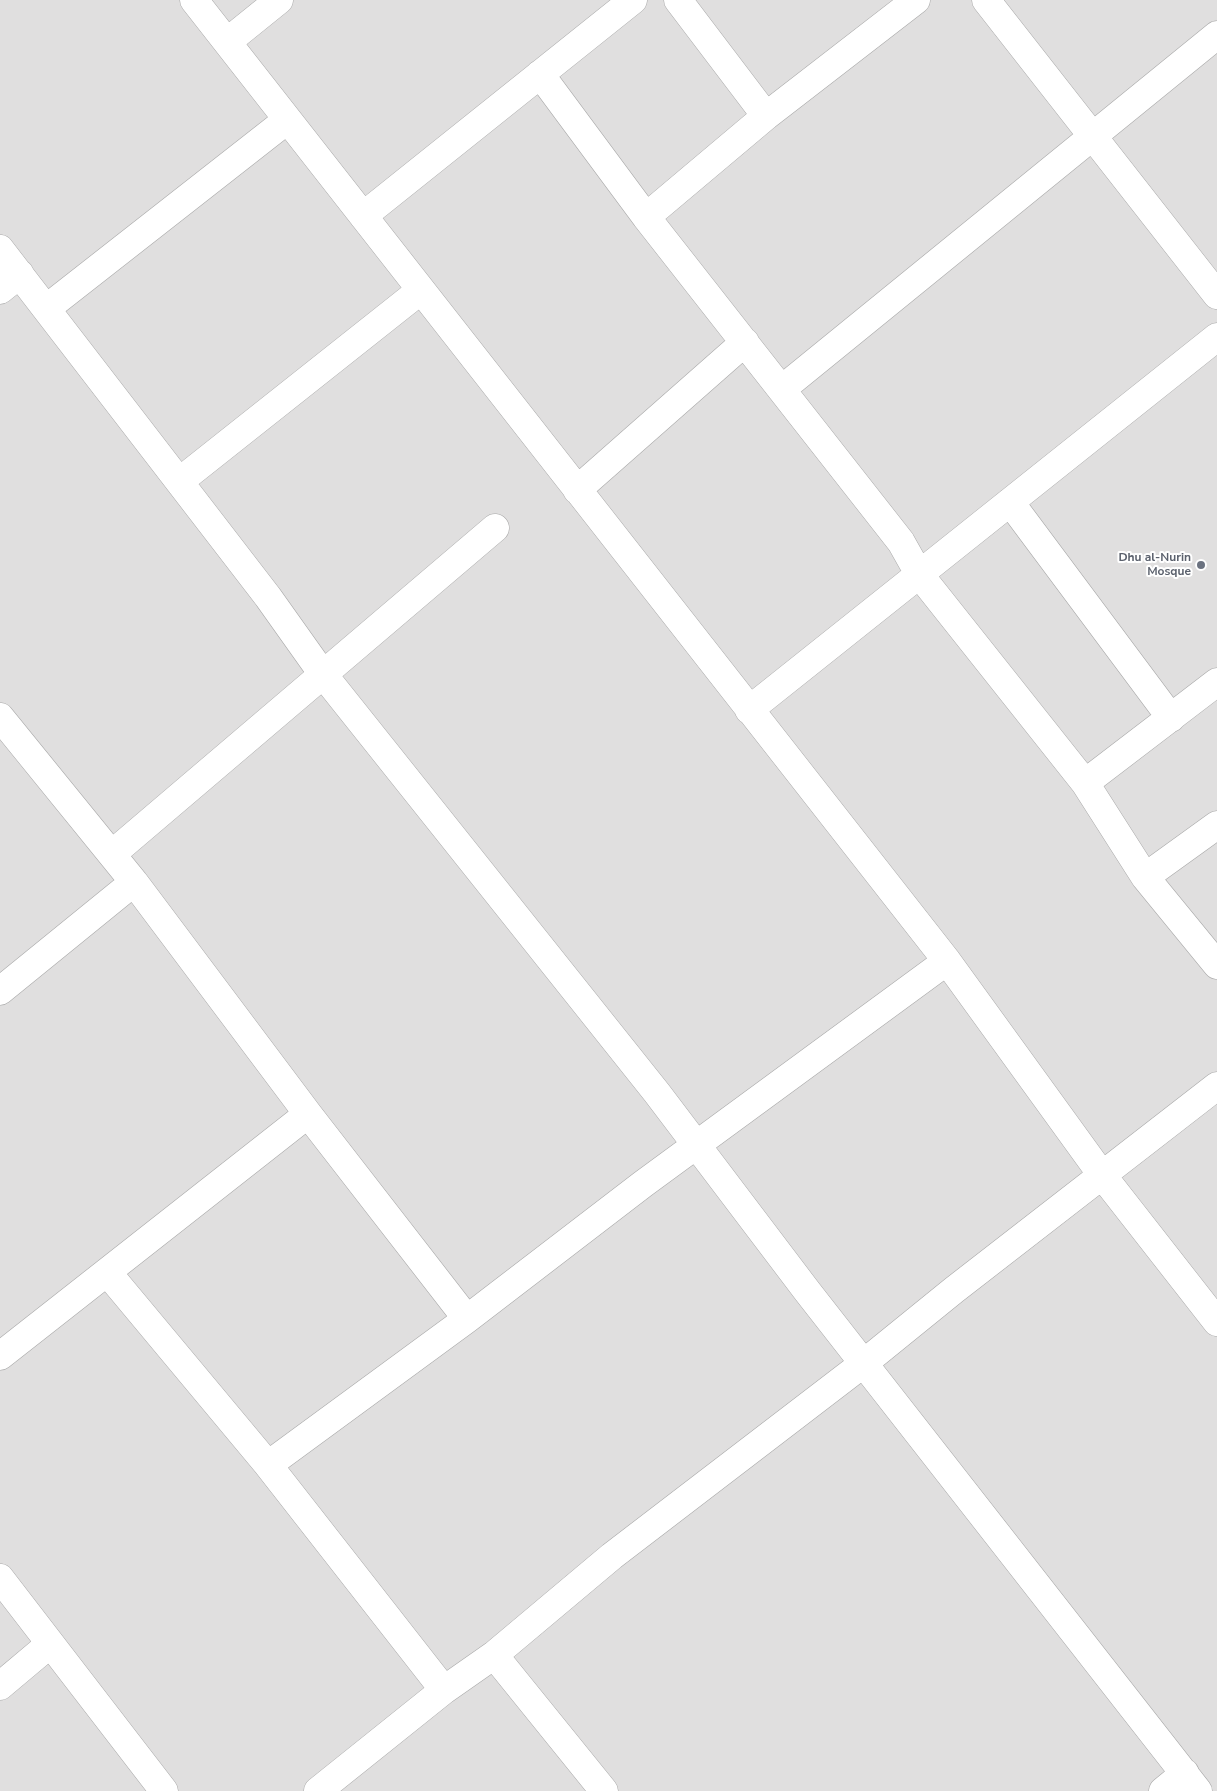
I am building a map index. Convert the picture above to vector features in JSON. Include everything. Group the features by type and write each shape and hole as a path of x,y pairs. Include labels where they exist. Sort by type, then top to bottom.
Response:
{"street":[{"path":"194,0 946,961 1102,1175 1217,1322"},
{"path":"227,42 279,0"},
{"path":"363,216 633,0"},
{"path":"678,0 766,116"},
{"path":"646,217 766,116 916,0"},
{"path":"986,0 1217,295"},
{"path":"782,389 1217,35"},
{"path":"540,74 646,217 901,542 919,574 1085,783 1145,877 1217,965"},
{"path":"47,308 287,120"},
{"path":"0,249 10,282 47,308 268,598 322,674 696,1144 807,1292 1192,1782 1163,1791"},
{"path":"180,481 421,290"},
{"path":"749,710 1217,337"},
{"path":"577,490 745,342"},
{"path":"1010,502 1171,718"},
{"path":"112,854 495,528"},
{"path":"1085,783 1217,682"},
{"path":"0,717 134,882 308,1114 467,1319"},
{"path":"1145,877 1217,825"},
{"path":"0,991 134,882"},
{"path":"268,1466 467,1319 696,1144 946,961"},
{"path":"318,1791 444,1690 494,1655 612,1556 864,1363 1217,1086"},
{"path":"0,1356 308,1114"},
{"path":"107,1272 268,1466 444,1690"},
{"path":"0,1578 164,1791"},
{"path":"0,1686 50,1644"},
{"path":"494,1655 604,1791"}],"shaded area":[{"path":"0,0 1217,0 1217,1791 0,1791"}],"place":[{"name":"Dhu al-Nurin Mosque","path":"1201,565"}]}
